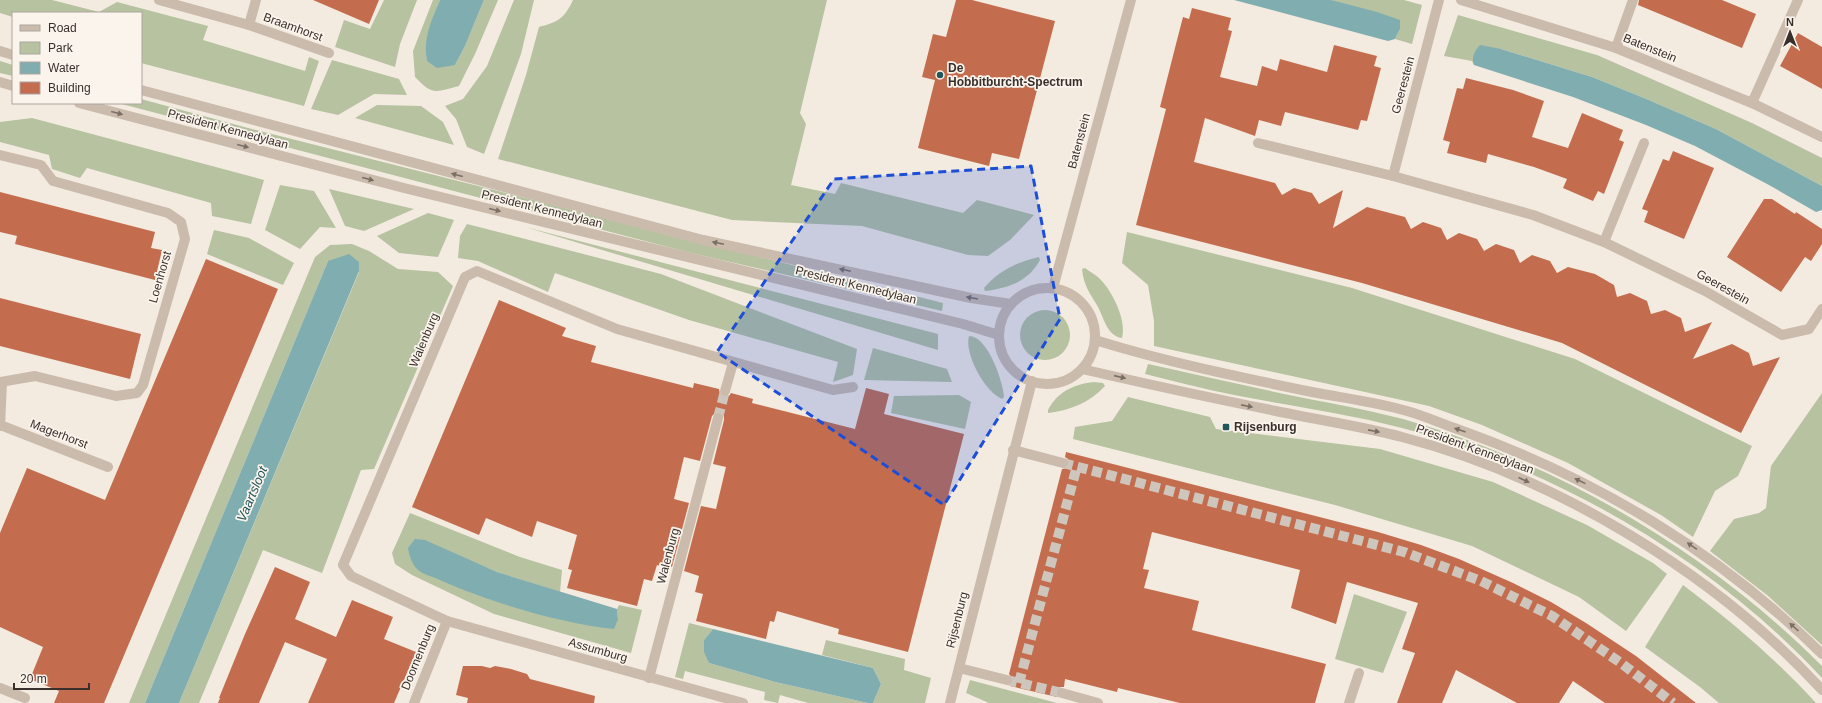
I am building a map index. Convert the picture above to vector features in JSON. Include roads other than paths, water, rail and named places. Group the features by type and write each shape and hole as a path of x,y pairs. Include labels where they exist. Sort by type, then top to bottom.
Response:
{"street":[{"name":"Braamhorst","path":"159,0 249,25 329,54"},
{"name":"Braamhorst","path":"249,25 256,0"},
{"name":"Batenstein","path":"1053,288 1131,0"},
{"name":"Geerestein","path":"1393,176 1439,0"},
{"name":"Batenstein","path":"1461,0 1616,48 1752,103 1822,137"},
{"path":"1616,48 1633,0"},
{"path":"1752,103 1798,0"},
{"path":"0,52 12,55"},
{"path":"0,82 12,86"},
{"name":"President Kennedylaan","path":"142,90 703,240 960,295 1011,304"},
{"name":"President Kennedylaan","path":"83,104 404,188 963,324 999,335"},
{"name":"Geerestein","path":"1258,143 1393,176 1533,215 1604,242 1705,291 1782,335 1809,329 1822,309"},
{"path":"1604,242 1644,143"},
{"name":"Loenhorst","path":"0,156 41,165 53,181 168,212 181,222 185,239 143,385 136,393 116,396 35,376 1,383"},
{"name":"Walenburg","path":"447,621 350,576 343,566 465,277 477,272 617,329 733,363 832,390 853,387"},
{"path":"1038,288 1053,288 1071,294 1085,306 1093,322 1095,340 1091,355 1082,369 1067,379 1050,384 1032,381 1018,374 1008,363 1001,350 999,335 1001,321 1016,298 1038,288"},
{"name":"President Kennedylaan","path":"1095,340 1128,350 1237,376 1406,411 1530,457 1599,491 1692,546 1768,604 1822,654"},
{"path":"725,391 733,363"},
{"name":"President Kennedylaan","path":"1082,369 1229,402 1402,437 1469,458 1523,480 1624,531 1678,566 1755,624 1795,660 1822,690"},
{"name":"Rijsenburg","path":"950,703 1013,450 1032,381"},
{"name":"Magerhorst","path":"1,383 0,426 108,467"},
{"name":"Walenburg","path":"649,678 718,418"},
{"path":"1013,450 1063,463"},
{"name":"Assumburg","path":"447,621 737,702"},
{"name":"Doornenburg","path":"414,703 447,621"},
{"path":"959,668 1008,680"},
{"path":"1349,703 1359,673"},
{"path":"0,688 25,698"},
{"path":"1062,693 1098,703"}],"water":[{"path":"440,0 484,0 465,46 455,65 437,68 427,61 426,45 431,22"},
{"path":"1234,0 1331,0 1377,12 1400,20 1400,29 1395,39 1388,41"},
{"path":"1480,45 1501,49 1592,77 1716,129 1822,186 1822,210 1816,212 1695,146 1646,125 1573,97 1474,65 1474,54"},
{"name":"Vaartsloot","path":"349,254 359,262 359,271 179,703 145,703 328,261"},
{"path":"415,539 425,540 497,572 617,609 618,619 614,629 571,622 526,611 483,597 426,574 417,569 410,556 408,548"},
{"path":"713,629 873,668 881,684 873,703 868,703 775,682 709,663 704,652 704,640"}],"tunnel":[{"path":"718,418 725,391"},
{"path":"1063,463 1404,552 1481,581 1552,616 1621,663 1673,703"},
{"path":"1019,683 1077,466"},
{"path":"1007,680 1062,693"}],"place":[{"name":"De Hobbitburcht-Spectrum","path":"940,75"},
{"name":"Rijsenburg","path":"1226,427"}]}
